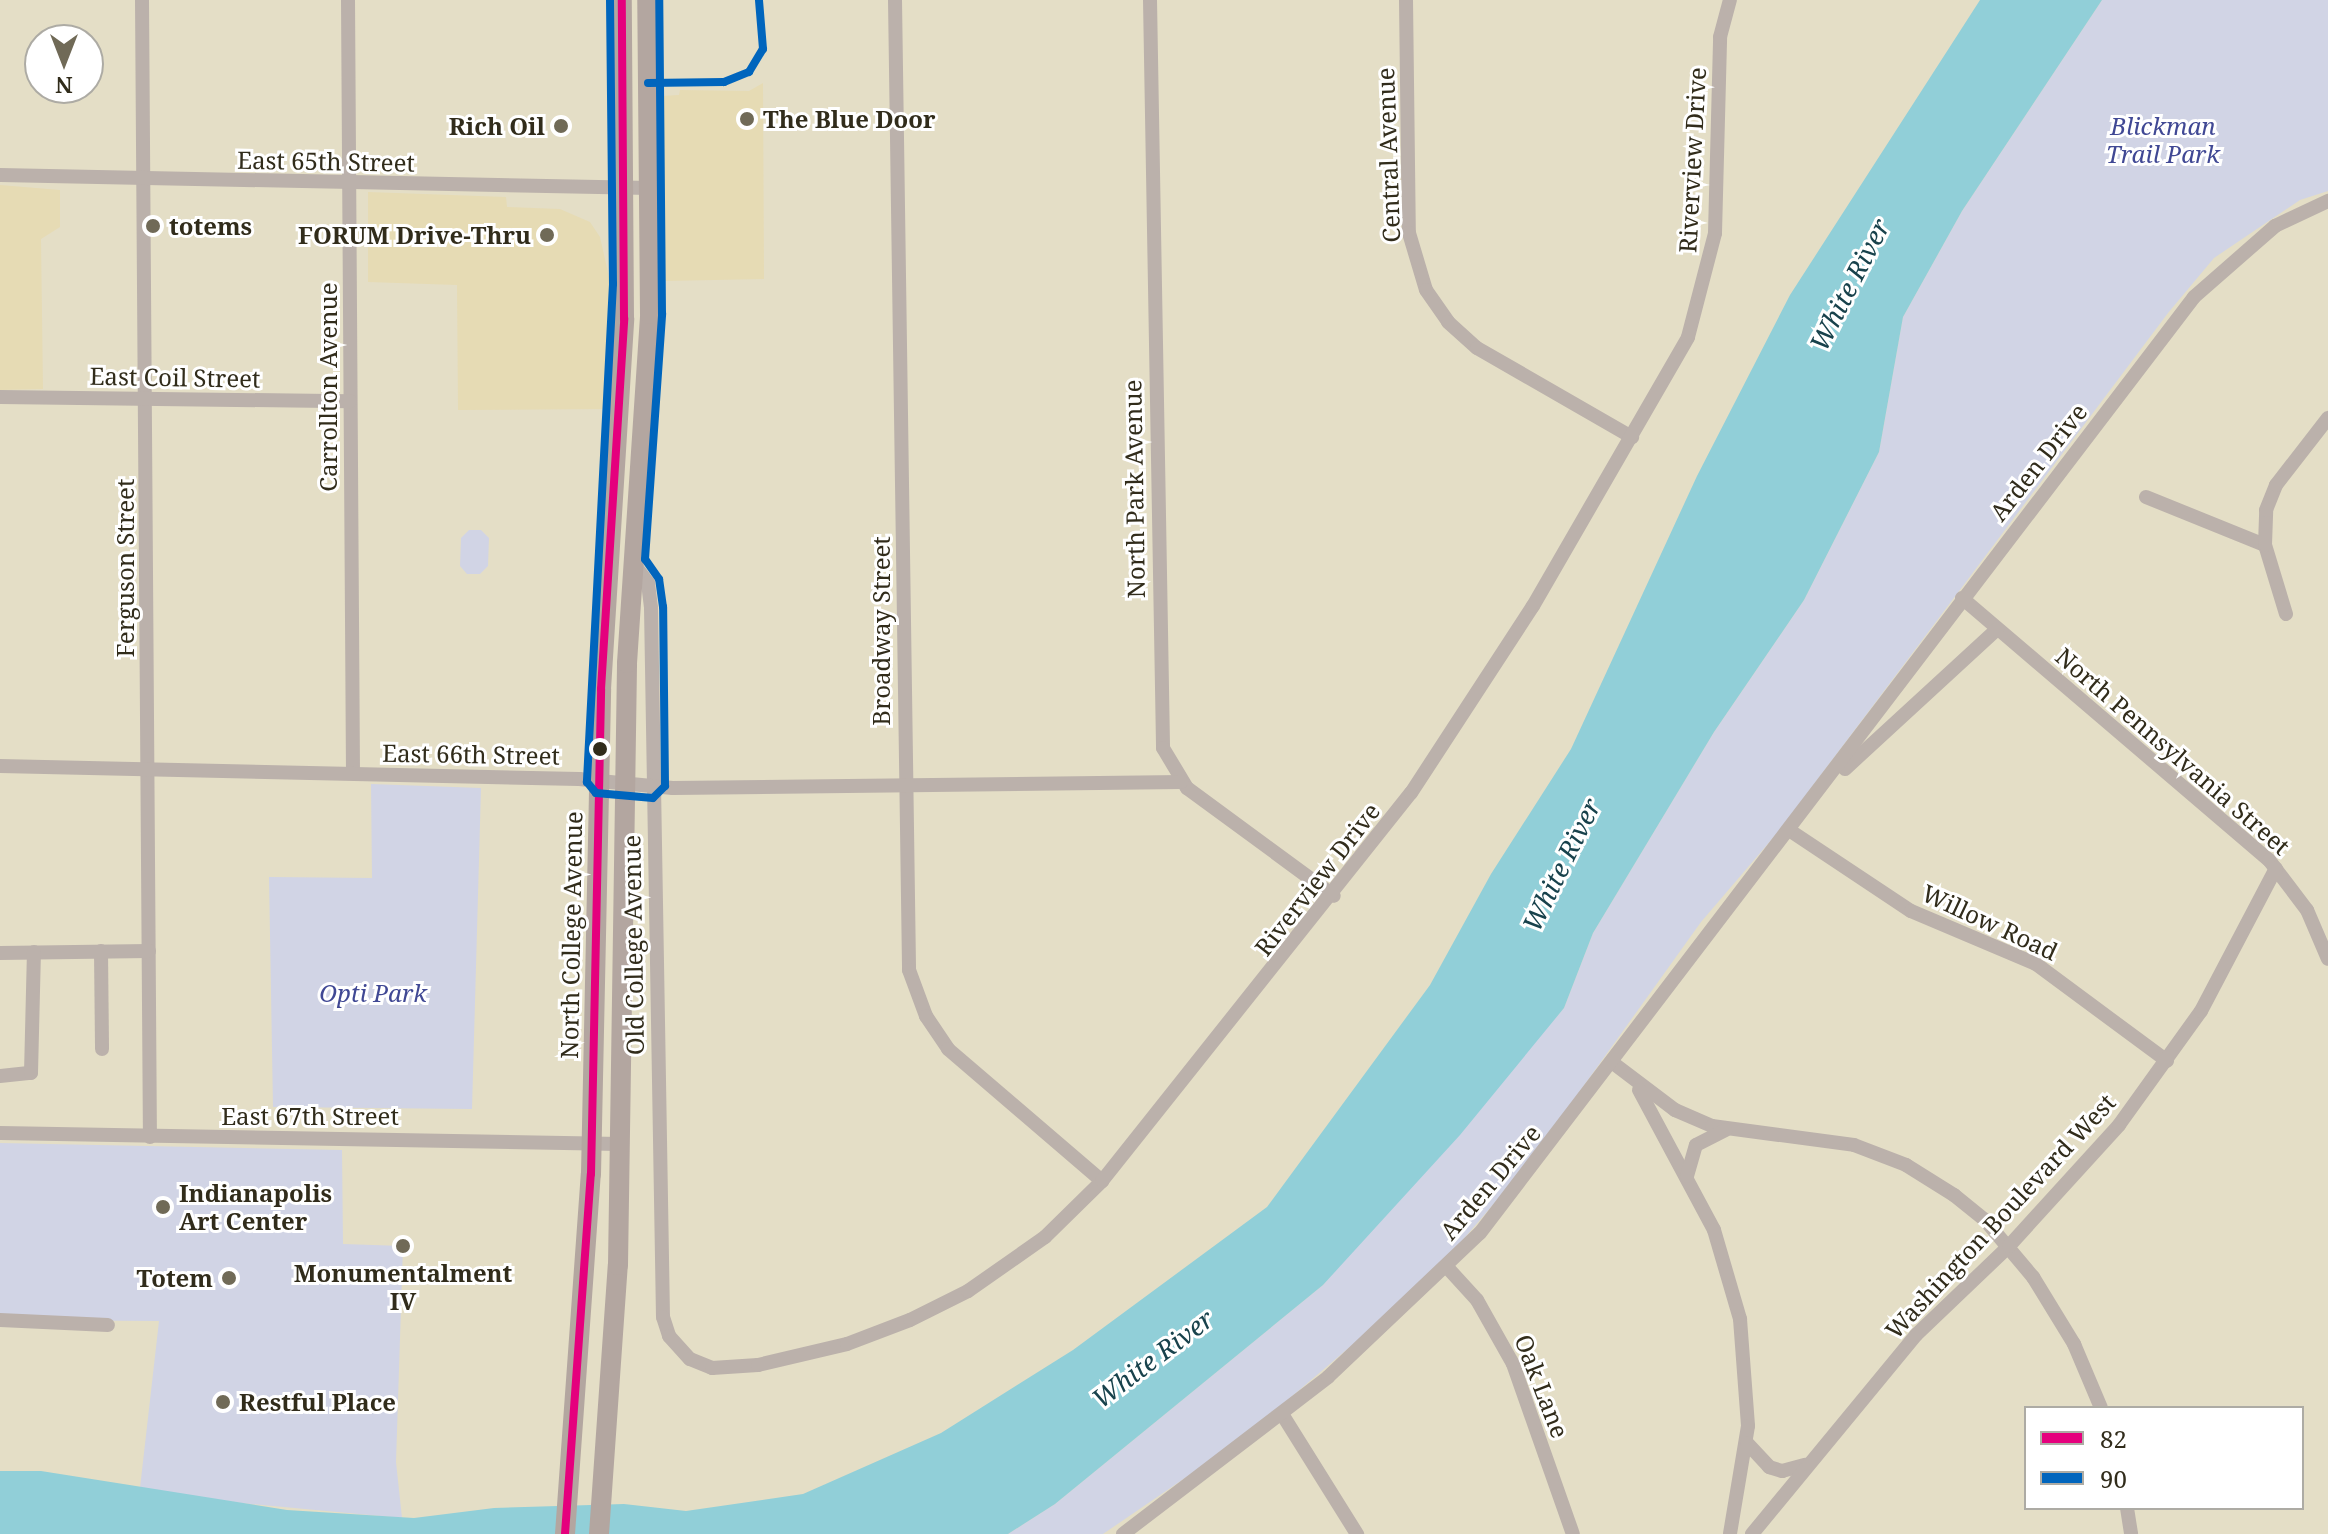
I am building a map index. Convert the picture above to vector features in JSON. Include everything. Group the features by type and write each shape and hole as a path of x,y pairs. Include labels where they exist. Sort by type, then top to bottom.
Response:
{"main road":[{"name":"North College Avenue","path":"565,1534 592,1143 599,781 624,319 622,0"},
{"path":"599,1534 620,1144 625,783 633,563 650,314 647,0"}],"street":[{"name":"Ferguson Street","path":"142,0 150,1137"},
{"name":"Carrollton Avenue","path":"348,0 353,773"},
{"name":"Broadway Street","path":"895,0 907,950 926,1016 957,1058 1102,1181"},
{"name":"North Park Avenue","path":"1150,0 1160,727 1167,758 1181,782 1334,896"},
{"name":"Central Avenue","path":"1406,0 1409,233 1426,290 1448,322 1477,348 1632,437"},
{"path":"1719,47 1721,0"},
{"name":"Riverview Drive","path":"659,1204 662,1306 669,1336 690,1359 730,1368 847,1344 945,1304 1034,1245 1102,1181 1334,896 1427,770 1505,651 1682,349 1709,270 1717,214 1719,47 1730,0"},
{"name":"East 65th Street","path":"0,175 650,188"},
{"name":"Arden Drive","path":"1123,1534 1282,1414 1446,1266 1498,1213 1613,1063 1681,966 1821,791 1962,598 2194,297 2275,226 2328,201"},
{"name":"East Coil Street","path":"0,397 350,401"},
{"path":"2286,614 2265,545 2265,517 2273,491 2328,418"},
{"path":"2146,497 2265,545"},
{"name":"Old College Avenue","path":"633,563 648,583 651,638 659,1204"},
{"name":"North Pennsylvania Street","path":"1962,598 2276,868 2307,910 2328,959"},
{"name":"Arden Drive","path":"1821,791 1997,629"},
{"name":"East 66th Street","path":"0,766 353,773 599,781 653,786 1181,782"},
{"name":"Willow Road","path":"1789,830 1911,911 2036,964 2167,1061"},
{"name":"Washington Boulevard West","path":"1752,1534 1805,1464 1916,1335 2009,1246 2119,1125 2167,1061 2231,959 2276,868"},
{"path":"101,951 102,1049"},
{"path":"0,953 149,951"},
{"path":"0,1076 31,1073 34,952"},
{"path":"1613,1063 1637,1086 1675,1110 1725,1130 1817,1139 1872,1151 1937,1183 2009,1246 2055,1310 2100,1406"},
{"path":"1637,1086 1714,1230 1735,1293 1747,1367 1747,1442 1730,1534"},
{"path":"1687,1176 1696,1145 1725,1130"},
{"name":"East 67th Street","path":"0,1133 620,1144"},
{"name":"Oak Lane","path":"1446,1266 1477,1300 1513,1364 1573,1534"},
{"path":"0,1320 108,1325"},
{"path":"1282,1414 1357,1534"},
{"path":"1747,1442 1769,1467 1782,1471 1805,1464"},
{"path":"2127,1510 2131,1534"}],"shaded area":[{"path":"763,83 764,279 665,281 662,96 679,95 680,90 749,91"},
{"path":"0,185 60,190 60,227 41,239 43,389 0,390"},
{"path":"368,192 506,197 507,207 560,209 590,222 600,237 611,286 605,409 458,410 457,285 368,282"}],"green space":[{"name":"Blickman Trail Park","path":"2102,0 2328,0 2328,191 2300,200 2214,258 2168,313 1778,832 1701,922 1527,1165 1461,1242 1385,1317 1242,1439 1103,1534 1008,1534 1055,1504 1323,1285 1564,1008 1593,933 1714,732 1804,600 1879,452 1903,317 1962,211"},
{"path":"469,530 481,530 489,538 488,566 480,574 467,574 460,566 461,538"},
{"name":"Opti Park","path":"371,784 481,788 472,1109 273,1107 269,877 372,878"},
{"path":"0,1143 342,1150 343,1244 403,1246 396,1462 402,1518 241,1503 140,1488 159,1321 0,1320"}],"water":[{"name":"White River","path":"1980,0 2102,0 1962,211 1903,317 1879,452 1804,600 1714,732 1593,933 1564,1008 1460,1135 1323,1285 1055,1504 1008,1534 0,1534 0,1471 41,1471 287,1510 414,1518 494,1508 624,1504 686,1511 803,1494 941,1433 1073,1350 1267,1207 1430,985 1491,874 1571,749 1697,476 1790,295"}],"transit line":[{"name":"90","path":"610,0 613,284 587,782 596,793 653,798 665,786 663,607 659,579 645,559 662,314 659,0"},
{"name":"82","path":"565,1534 591,1174 601,689 624,319 622,0"},
{"name":"90","path":"648,83 724,82 749,72 763,49 759,0"}],"place":[{"name":"The Blue Door","path":"747,119"},
{"name":"Rich Oil","path":"561,126"},
{"name":"totems","path":"153,226"},
{"name":"FORUM Drive-Thru","path":"547,235"},
{"name":"Indianapolis Art Center","path":"163,1207"},
{"name":"Monumentalment IV","path":"403,1246"},
{"name":"Totem","path":"229,1278"},
{"name":"Restful Place","path":"223,1402"}]}
